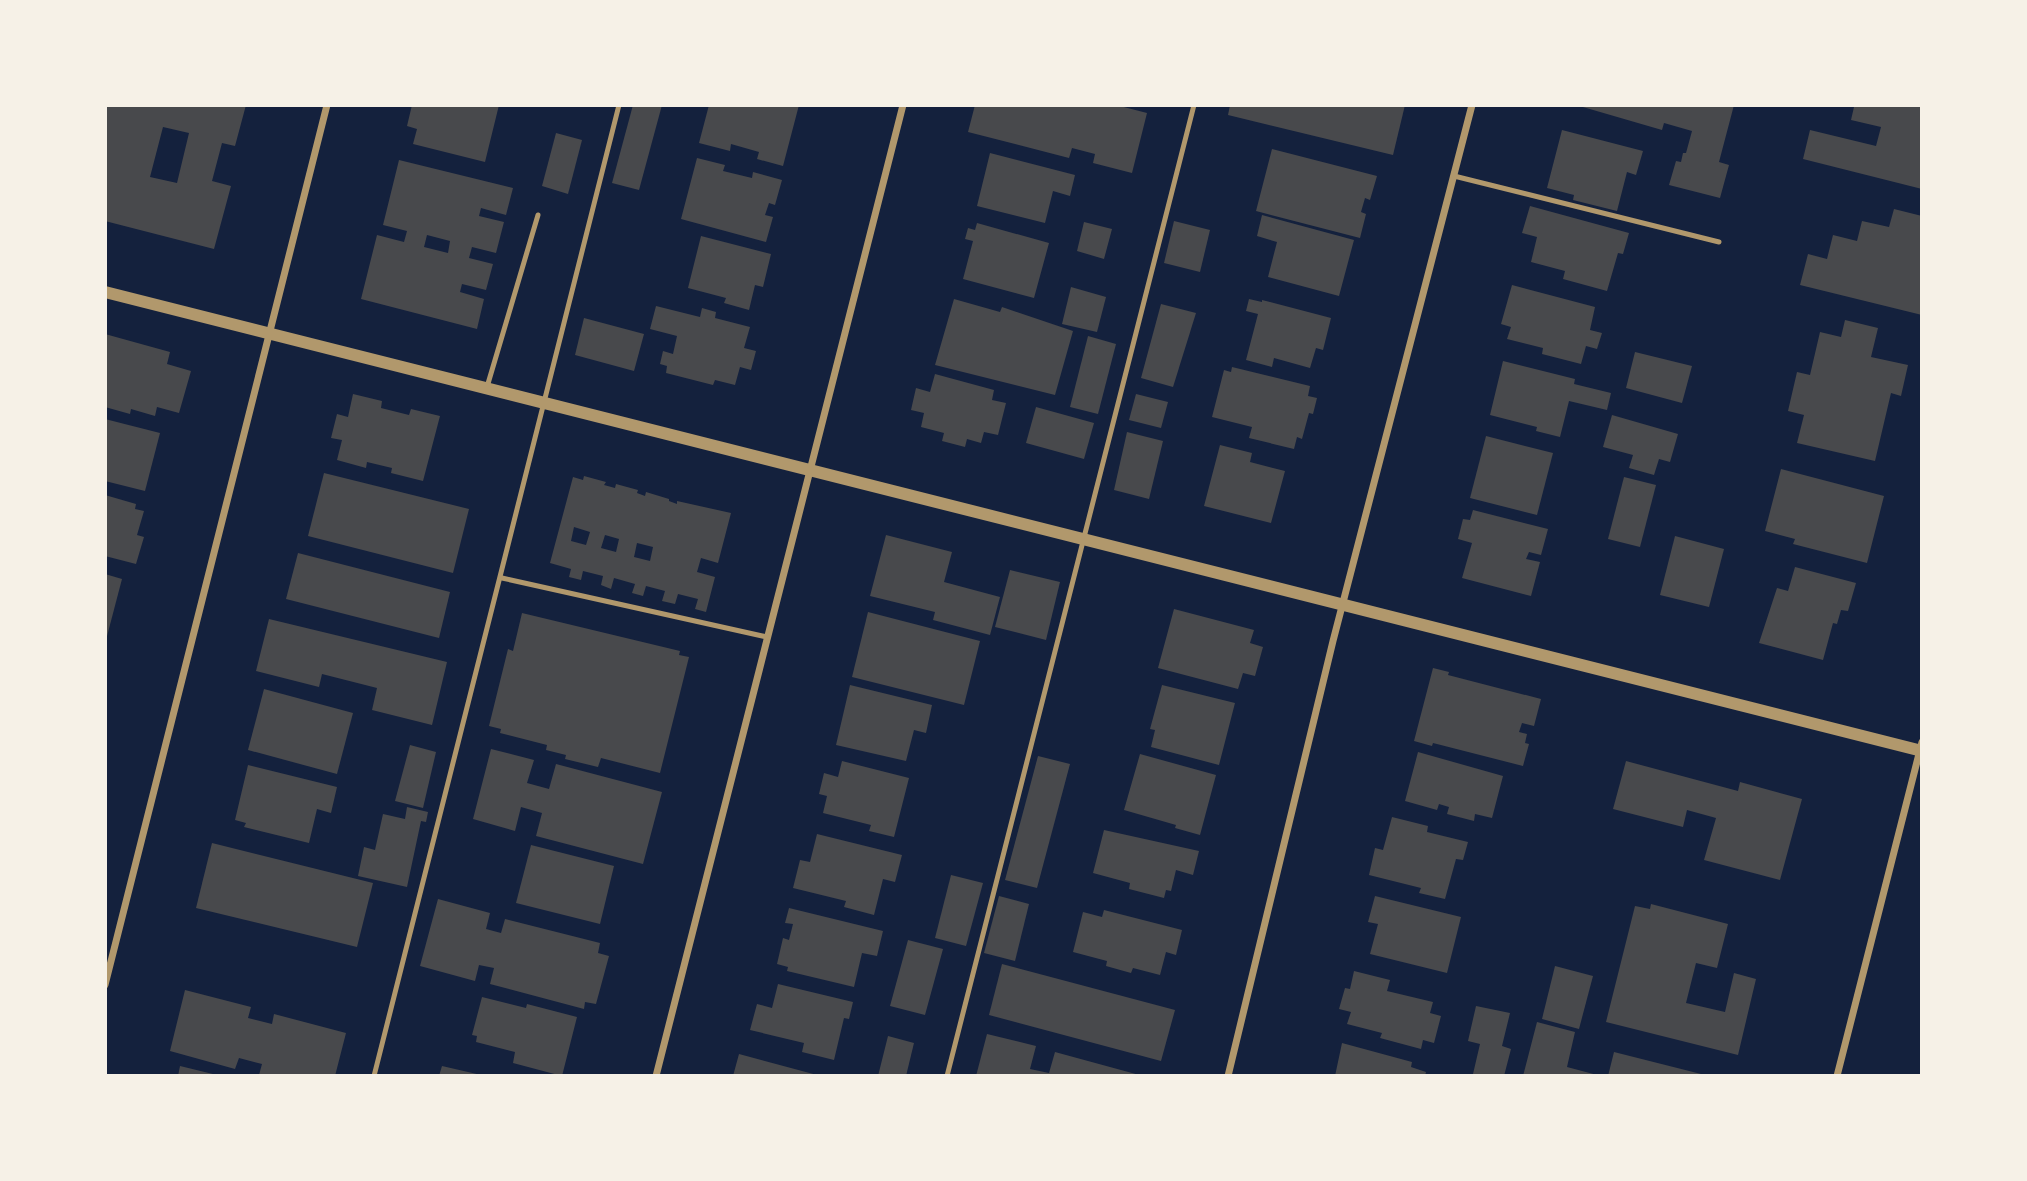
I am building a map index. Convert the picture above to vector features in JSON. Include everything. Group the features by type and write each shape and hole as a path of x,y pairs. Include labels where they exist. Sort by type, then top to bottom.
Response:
{"street":[{"path":"105,985 327,105"},
{"path":"656,1076 903,105"},
{"path":"1228,1076 1342,604 1472,105"},
{"path":"105,292 1921,748 1837,1076"}],"lane":[{"path":"374,1076 502,578 619,105"},
{"path":"947,1076 1194,105"},
{"path":"1454,176 1719,242"},
{"path":"487,388 538,215"},
{"path":"502,578 767,637"}],"building":[{"path":"105,105 246,105 235,146 222,143 212,181 231,186 214,249 105,221","holes":["163,127 189,133 177,183 150,177"]},
{"path":"412,105 499,105 485,162 413,144 417,129 407,126"},
{"path":"633,105 662,105 639,190 612,183"},
{"path":"709,105 799,105 783,166 757,159 759,152 731,144 730,151 699,143"},
{"path":"975,105 1116,105 1147,113 1132,173 1093,163 1095,154 1072,148 1069,158 968,132"},
{"path":"1230,105 1405,105 1393,155 1228,115"},
{"path":"1576,105 1734,105 1719,162 1729,165 1720,198 1669,185 1676,161 1681,162 1683,153 1686,153 1692,131 1664,123 1662,130"},
{"path":"1848,105 1922,105 1922,189 1803,159 1810,130 1876,146 1881,127 1851,120 1854,107"},
{"path":"1562,130 1643,151 1636,175 1627,172 1617,211 1573,200 1574,195 1547,188"},
{"path":"556,133 582,140 568,194 542,186"},
{"path":"1272,149 1377,176 1370,200 1365,198 1361,212 1366,214 1360,238 1256,211"},
{"path":"990,153 1075,175 1070,196 1053,191 1045,223 977,206"},
{"path":"697,158 725,165 723,171 752,178 753,172 782,180 775,205 769,203 765,215 773,217 766,242 681,219"},
{"path":"399,160 513,188 506,215 481,208 479,216 504,222 496,253 472,247 469,258 493,264 486,290 462,284 460,292 484,299 477,329 361,299 377,235 404,242 407,231 383,225","holes":["427,235 450,241 448,253 424,247"]},
{"path":"1530,206 1629,233 1623,254 1618,253 1607,291 1563,279 1565,271 1531,262 1537,237 1522,233"},
{"path":"1894,209 1922,216 1922,315 1800,285 1808,254 1827,259 1833,235 1857,241 1862,221 1889,227"},
{"path":"1262,215 1354,240 1339,296 1268,277 1277,242 1257,236"},
{"path":"1174,221 1210,230 1200,272 1164,263"},
{"path":"1084,222 1112,229 1104,259 1077,251"},
{"path":"977,223 1049,243 1034,298 963,279 973,241 965,239 968,228 975,230"},
{"path":"701,236 771,254 763,287 755,285 749,310 724,303 726,298 688,288"},
{"path":"1512,285 1595,307 1590,330 1602,333 1597,349 1586,346 1581,364 1542,354 1543,348 1507,339 1511,327 1501,324"},
{"path":"1071,287 1106,297 1097,332 1062,324"},
{"path":"954,299 1000,312 1002,307 1073,331 1055,395 935,365"},
{"path":"1249,299 1331,318 1323,350 1316,348 1310,368 1274,358 1272,367 1246,360 1258,314 1246,311"},
{"path":"1161,304 1196,313 1173,387 1141,378"},
{"path":"656,306 700,317 702,308 716,312 715,318 750,327 744,348 756,351 751,370 740,367 735,385 715,380 713,385 666,373 667,366 660,364 663,351 673,354 677,336 650,329"},
{"path":"584,318 644,334 634,371 575,355"},
{"path":"1845,320 1878,328 1871,357 1908,365 1901,396 1891,393 1875,461 1797,443 1804,415 1788,411 1797,372 1810,375 1820,332 1841,337"},
{"path":"105,334 170,352 167,364 191,371 179,413 157,407 155,416 131,409 130,414 105,407"},
{"path":"1088,336 1116,344 1098,414 1070,407"},
{"path":"1635,352 1692,366 1682,403 1626,388"},
{"path":"1503,361 1575,379 1574,384 1611,393 1607,410 1569,401 1560,437 1536,431 1537,427 1490,415"},
{"path":"1232,367 1310,386 1308,396 1317,398 1313,414 1309,413 1302,439 1297,437 1294,449 1249,438 1252,427 1212,417 1224,370 1231,372"},
{"path":"935,374 994,390 992,400 1006,403 998,435 984,432 981,443 967,439 965,447 942,441 944,433 921,427 924,413 911,410 916,388 930,392"},
{"path":"353,394 382,401 381,408 409,415 411,409 440,416 423,481 391,473 392,468 367,462 366,468 337,460 342,440 331,438 337,414 348,417"},
{"path":"1136,394 1168,402 1161,428 1129,420"},
{"path":"1036,407 1094,423 1084,459 1026,443"},
{"path":"1612,415 1678,434 1670,462 1659,459 1654,475 1629,468 1633,455 1603,447"},
{"path":"105,419 160,433 145,491 105,481"},
{"path":"1127,432 1163,441 1149,499 1114,490"},
{"path":"1486,436 1553,453 1537,515 1470,498"},
{"path":"1220,445 1252,453 1250,462 1285,471 1271,523 1204,506"},
{"path":"1781,469 1884,496 1867,563 1793,544 1795,539 1765,531"},
{"path":"324,473 469,509 453,573 308,536"},
{"path":"584,476 606,482 604,485 615,488 616,484 638,490 637,493 645,496 646,492 677,504 677,501 731,513 718,563 701,558 697,572 715,577 706,612 695,609 698,599 678,594 675,604 662,601 665,591 646,586 643,596 632,593 635,584 614,578 611,589 601,585 603,576 583,571 581,580 569,577 571,569 550,563 573,477 583,480","holes":["574,527 590,532 586,545 571,541","605,535 619,539 616,552 601,548","637,543 653,547 650,561 634,557"]},
{"path":"1624,477 1656,485 1640,547 1608,539"},
{"path":"105,495 136,504 135,509 144,511 137,535 144,537 136,564 105,556"},
{"path":"1473,510 1548,529 1541,555 1529,552 1526,559 1540,562 1531,596 1462,578 1472,543 1458,539 1463,519 1470,520"},
{"path":"886,535 952,552 944,582 1000,597 990,635 933,620 935,612 870,596"},
{"path":"1675,536 1724,549 1709,607 1660,595"},
{"path":"298,553 450,592 439,638 286,599"},
{"path":"1795,567 1856,583 1848,611 1841,610 1837,624 1833,623 1823,660 1759,643 1777,588 1788,591"},
{"path":"1010,570 1060,582 1046,640 995,627"},
{"path":"105,574 122,579 106,640 105,640"},
{"path":"1174,609 1254,630 1250,643 1263,647 1255,676 1243,673 1238,689 1158,668"},
{"path":"868,612 980,641 964,705 852,677"},
{"path":"522,613 680,651 679,655 689,657 660,773 601,758 598,767 565,759 566,755 546,750 547,745 500,733 501,729 489,726 508,649 513,651"},
{"path":"269,619 447,662 432,725 372,710 377,688 322,674 319,687 256,671"},
{"path":"1433,668 1449,672 1448,675 1541,699 1534,726 1522,723 1519,732 1527,734 1525,743 1529,744 1523,766 1433,743 1432,746 1414,741"},
{"path":"850,685 932,705 926,733 914,730 906,761 836,745"},
{"path":"1162,685 1235,703 1219,765 1151,747 1155,730 1150,729"},
{"path":"264,689 353,713 337,774 248,750"},
{"path":"410,745 436,752 423,808 395,801"},
{"path":"491,749 534,760 527,783 549,789 556,764 662,792 643,864 536,836 542,813 521,807 515,831 473,819"},
{"path":"1418,752 1503,776 1492,818 1475,814 1474,821 1447,814 1449,807 1439,804 1437,810 1405,801"},
{"path":"1140,754 1216,775 1200,835 1124,810"},
{"path":"1038,756 1070,764 1037,888 1005,880"},
{"path":"842,761 909,778 894,837 869,831 871,825 823,813 827,796 819,794 824,773 838,777"},
{"path":"1626,761 1738,791 1740,782 1802,799 1780,880 1704,860 1716,818 1687,810 1683,827 1613,809"},
{"path":"248,765 337,787 331,813 317,809 309,843 244,827 246,823 235,820"},
{"path":"407,807 428,812 426,822 421,821 407,887 358,876 364,847 375,850 383,814 405,819"},
{"path":"1392,817 1428,826 1427,832 1468,842 1463,860 1456,859 1445,899 1419,893 1421,888 1369,875 1375,848 1383,850"},
{"path":"1104,830 1199,851 1193,875 1176,870 1171,891 1166,890 1164,898 1129,889 1130,883 1093,873"},
{"path":"817,834 902,855 895,882 883,879 874,915 844,907 846,901 793,888 800,860 810,862"},
{"path":"212,843 373,883 357,947 196,908"},
{"path":"531,845 614,866 600,924 516,903"},
{"path":"951,875 983,883 966,946 935,938"},
{"path":"999,896 1029,904 1015,961 984,953"},
{"path":"1375,896 1461,917 1447,973 1370,954 1378,924 1368,922"},
{"path":"438,899 490,913 486,929 501,933 505,919 600,943 598,953 609,956 596,1004 585,1002 584,1009 490,984 494,968 479,965 475,981 420,966"},
{"path":"1651,904 1728,924 1717,968 1696,963 1686,1003 1725,1012 1734,973 1756,979 1738,1055 1606,1022 1635,906 1650,909"},
{"path":"789,908 883,931 877,956 862,953 854,987 787,971 788,967 777,964 783,938 789,940 793,924 785,923"},
{"path":"1104,910 1182,930 1176,955 1166,952 1160,975 1133,968 1131,973 1106,966 1107,961 1073,952 1083,912 1102,917"},
{"path":"908,940 943,949 925,1015 890,1006"},
{"path":"1002,964 1175,1010 1161,1061 989,1015"},
{"path":"1555,966 1593,976 1579,1029 1542,1019"},
{"path":"1354,971 1390,980 1387,991 1433,1002 1430,1013 1441,1016 1434,1043 1423,1040 1421,1049 1380,1038 1382,1033 1347,1024 1351,1012 1339,1009 1345,988 1350,989"},
{"path":"778,984 853,1002 849,1019 844,1018 834,1060 802,1052 804,1043 750,1030 757,1004 772,1008"},
{"path":"185,990 251,1007 248,1018 272,1024 274,1014 346,1033 335,1076 264,1076 259,1075 262,1064 239,1058 235,1069 170,1051"},
{"path":"482,997 526,1008 527,1004 577,1017 562,1076 513,1063 515,1052 476,1042 477,1036 472,1035"},
{"path":"1476,1006 1510,1013 1502,1046 1511,1049 1504,1076 1473,1074 1480,1044 1468,1041"},
{"path":"1537,1022 1575,1032 1567,1067 1601,1076 1523,1076"},
{"path":"987,1034 1036,1046 1030,1069 1049,1073 1055,1052 1143,1076 976,1076"},
{"path":"888,1036 914,1043 906,1076 878,1076"},
{"path":"1342,1043 1412,1062 1411,1067 1426,1072 1425,1076 1335,1076"},
{"path":"1614,1052 1705,1075 1608,1076"},
{"path":"739,1054 817,1075 817,1076 733,1076"},
{"path":"180,1066 217,1075 217,1076 178,1076"},
{"path":"442,1066 481,1075 481,1076 439,1076"}]}
